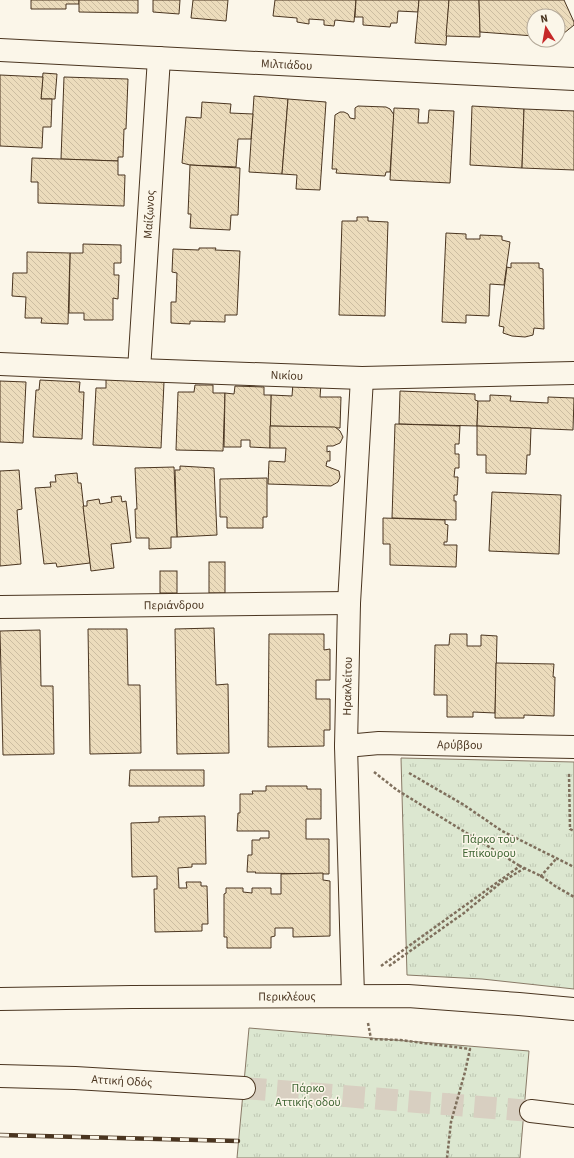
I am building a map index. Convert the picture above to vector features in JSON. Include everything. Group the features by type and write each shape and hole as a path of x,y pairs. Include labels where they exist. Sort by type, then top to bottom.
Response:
{"main road":[{"name":"Μιλτιάδου","path":"0,50 574,79"},
{"name":"Μαίζωνος","path":"139,370 160,58"},
{"name":"Νικίου","path":"0,364 362,378 574,373"},
{"name":"Ηρακλείτου","path":"359,996 349,603 362,378"},
{"name":"Περιάνδρου","path":"0,607 349,603"},
{"name":"Αρύββου","path":"352,746 380,743 572,747"},
{"name":"Περικλέους","path":"0,999 408,996 450,998 574,1009"},
{"name":"Αττική Οδός","path":"0,1076 75,1078 244,1088"},
{"path":"531,1111 574,1116"}],"path":[{"path":"352,746 359,760 396,790 520,866 541,876"},
{"path":"572,747 570,829 574,831"},
{"path":"406,771 464,805 502,831 574,867"},
{"path":"541,876 556,859"},
{"path":"447,1158 451,1122 470,1049 400,1040 371,1039 365,1006 359,996 364,978 520,866"},
{"path":"389,966 464,913 503,881 525,868 541,876 574,897"}],"green space":[{"name":"Πάρκο του Επίκουρου","path":"401,758 574,762 574,989 482,979 407,975"},
{"name":"Πάρκο Αττικής οδού","path":"249,1028 529,1051 520,1158 237,1158"}],"building":[{"path":"31,0 79,0 79,4 66,4 66,9 31,9"},
{"path":"79,0 138,0 138,13 79,12"},
{"path":"153,0 180,0 179,14 153,12"},
{"path":"193,0 228,0 226,21 191,18"},
{"path":"275,0 356,0 354,22 335,20 334,26 324,25 324,20 309,19 309,24 297,22 297,18 273,16"},
{"path":"356,0 419,0 418,12 398,11 397,23 391,23 390,27 363,25 363,17 355,17"},
{"path":"419,0 449,0 446,45 415,43"},
{"path":"449,0 479,0 480,37 446,36"},
{"path":"479,0 564,0 574,22 574,25 566,32 566,8 526,8 526,35 480,32"},
{"path":"43,73 57,74 55,99 41,99"},
{"path":"0,75 43,77 41,99 52,99 51,127 43,127 42,148 0,146"},
{"path":"64,77 128,79 126,129 124,129 123,157 118,157 118,161 61,159"},
{"path":"254,96 288,99 282,174 249,172"},
{"path":"288,99 326,102 320,190 296,189 297,175 282,174"},
{"path":"202,102 231,104 230,113 253,114 251,139 238,139 236,167 190,165 182,163 186,117 201,118"},
{"path":"358,106 386,107 390,109 394,115 390,172 386,172 385,176 336,173 337,169 332,169 335,115 340,112 344,112 348,114 350,118 355,119 355,108"},
{"path":"472,106 524,109 522,168 470,165"},
{"path":"394,108 419,109 418,123 428,123 429,110 454,111 450,183 390,180"},
{"path":"524,109 574,111 574,170 522,168"},
{"path":"32,158 118,161 118,175 125,175 124,206 38,203 38,182 31,182"},
{"path":"190,165 240,168 238,215 231,215 230,230 190,228 191,214 188,214"},
{"path":"357,217 368,217 368,221 388,222 385,316 339,315 342,221 357,221"},
{"path":"446,233 466,234 466,239 480,239 480,235 502,236 502,240 510,242 504,285 490,284 489,316 466,315 466,323 442,322"},
{"path":"83,244 121,245 121,263 114,263 114,275 119,275 118,299 113,298 113,320 84,320 84,313 69,313 70,253 83,253"},
{"path":"199,248 216,248 215,250 240,251 237,315 225,315 225,322 190,321 190,324 171,323 171,302 176,302 177,273 172,272 173,249 199,250"},
{"path":"27,252 70,253 68,324 41,323 42,318 25,318 26,297 12,296 13,273 27,273"},
{"path":"511,263 539,263 539,268 543,269 544,329 534,328 533,335 525,337 512,336 503,333 504,327 499,326 507,267 511,268"},
{"path":"106,379 164,382 161,448 93,445 96,388 106,388"},
{"path":"40,380 80,382 79,392 84,392 82,439 33,437 36,390 39,390"},
{"path":"0,381 26,382 23,443 0,442"},
{"path":"293,383 321,384 320,397 341,397 340,428 270,426 271,395 292,396"},
{"path":"195,385 213,385 213,393 225,393 223,451 176,450 178,392 194,392"},
{"path":"235,386 264,387 264,395 271,395 270,448 250,447 250,440 241,440 241,447 224,447 225,393 234,394"},
{"path":"400,391 475,394 475,400 478,401 477,426 399,424"},
{"path":"490,395 511,396 510,401 548,403 548,397 574,398 573,430 477,426 478,401 490,401"},
{"path":"395,424 460,426 459,444 455,444 455,454 459,454 459,468 455,468 454,477 458,477 457,495 454,495 454,501 456,501 456,520 392,518"},
{"path":"270,426 335,427 340,431 343,437 340,443 333,446 327,446 327,452 330,451 330,461 327,461 326,466 339,471 340,477 338,482 331,486 268,484 269,461 285,462 286,448 270,448"},
{"path":"477,426 531,428 530,455 527,455 526,474 486,473 486,455 477,455"},
{"path":"180,466 214,468 217,535 177,537 175,470 180,470"},
{"path":"174,467 177,537 171,537 171,548 149,549 149,538 136,538 135,509 137,509 135,468"},
{"path":"19,470 22,509 17,510 21,564 0,566 0,471"},
{"path":"77,473 78,483 81,483 90,563 57,567 56,563 44,564 35,488 51,487 50,482 56,482 55,475"},
{"path":"267,478 267,517 263,517 263,528 227,528 227,517 220,517 220,479"},
{"path":"492,492 561,495 559,554 489,551"},
{"path":"121,496 122,502 126,501 131,542 111,544 114,568 91,571 83,506 87,506 87,501 99,499 100,504 112,502 111,497"},
{"path":"383,518 445,520 445,524 448,525 447,542 444,542 444,545 457,545 456,567 390,565 390,544 383,544"},
{"path":"209,562 225,562 225,593 209,593"},
{"path":"160,571 177,571 177,593 160,593"},
{"path":"214,628 216,685 228,684 229,753 177,754 175,629"},
{"path":"88,629 127,629 128,685 140,685 141,753 90,754"},
{"path":"40,630 41,686 53,686 54,754 3,755 0,631"},
{"path":"269,634 324,634 324,650 330,649 330,680 316,680 316,699 330,699 330,730 324,730 324,746 268,747"},
{"path":"450,634 467,634 467,646 481,646 481,635 497,636 495,713 473,712 473,717 447,717 447,695 434,695 435,645 449,645"},
{"path":"496,663 554,664 554,716 524,715 524,718 495,718"},
{"path":"130,770 204,770 204,786 129,786"},
{"path":"266,786 307,786 307,789 321,789 321,819 306,819 306,839 329,839 329,874 247,872 248,855 252,855 252,840 269,838 269,831 237,831 238,813 240,813 240,794 253,794 252,791 266,791"},
{"path":"205,816 206,864 192,864 192,867 178,868 179,888 187,888 186,882 201,882 201,886 207,886 208,924 202,924 202,931 155,932 154,889 157,889 157,876 132,877 131,823 159,822 159,817"},
{"path":"323,873 323,880 330,881 330,936 293,937 293,928 275,928 275,936 271,937 271,948 227,948 227,937 224,937 224,894 226,893 226,888 243,888 243,892 252,893 252,888 271,888 271,894 281,894 281,874"}],"tunnel":[{"path":"244,1088 531,1111"}],"railway":[{"path":"0,1135 238,1141"}]}
